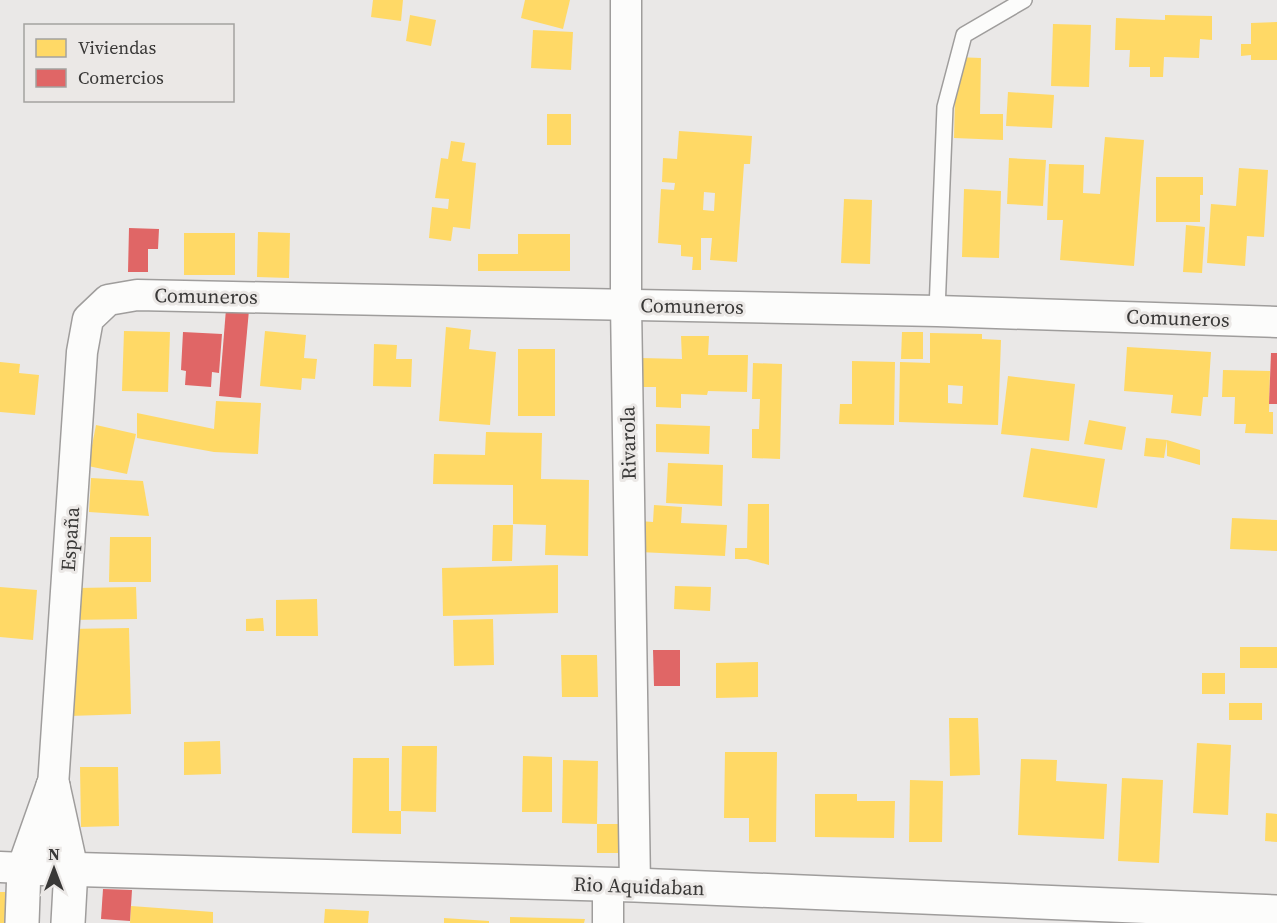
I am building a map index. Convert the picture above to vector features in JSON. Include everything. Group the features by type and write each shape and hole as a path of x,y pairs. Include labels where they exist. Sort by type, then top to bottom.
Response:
{"street":[{"name":"Rivarola","path":"608,923 622,885 626,0"},
{"name":"Comuneros","path":"108,300 137,295 626,304 1277,322"},
{"name":"España","path":"52,786 82,352 88,319 108,300"},
{"path":"22,923 12,867 52,786"},
{"path":"52,786 71,868 68,923"},
{"name":"Rio Aquidaban","path":"12,867 622,885 1277,912"}],"lane":[{"path":"937,311 945,107 964,35 1024,0"}],"building: Viviendas":[{"path":"373,0 403,0 401,21 371,17"},
{"path":"525,0 570,0 563,29 521,18"},
{"path":"410,15 436,20 431,46 406,41"},
{"path":"1165,15 1212,16 1212,40 1200,39 1199,58 1164,57 1163,77 1150,77 1150,67 1129,67 1130,50 1115,50 1116,18 1165,20"},
{"path":"1277,22 1277,60 1251,60 1251,55 1241,56 1241,44 1251,44 1251,23"},
{"path":"1053,24 1091,25 1089,87 1051,86"},
{"path":"533,30 573,32 571,70 531,68"},
{"path":"956,57 981,58 980,114 1003,114 1003,140 954,138"},
{"path":"1008,92 1054,95 1052,128 1006,126"},
{"path":"547,114 571,114 571,145 547,145"},
{"path":"679,131 752,136 750,164 744,164 737,262 710,260 712,238 701,238 701,270 692,270 693,257 681,256 681,245 658,243 661,189 674,190 675,183 662,182 663,158 677,159","holes":["704,192 715,193 714,211 703,210"]},
{"path":"1105,137 1144,140 1134,266 1060,260 1063,220 1047,220 1049,164 1084,165 1083,193 1100,194"},
{"path":"451,141 465,143 462,161 476,163 470,229 453,227 451,241 429,238 432,207 448,209 449,199 435,198 441,158 448,159"},
{"path":"1009,158 1046,160 1043,206 1007,204"},
{"path":"1239,168 1268,170 1264,237 1247,236 1245,266 1207,263 1211,204 1236,206"},
{"path":"1156,177 1203,177 1200,222 1156,222"},
{"path":"964,189 1001,191 999,258 962,257"},
{"path":"844,199 872,200 870,264 841,263"},
{"path":"1186,225 1205,227 1202,273 1183,272"},
{"path":"258,232 290,233 289,278 257,277"},
{"path":"184,233 235,233 235,275 184,275"},
{"path":"518,234 570,234 570,271 478,271 478,254 518,254"},
{"path":"446,327 471,330 469,349 496,352 490,425 439,421"},
{"path":"124,331 170,332 168,392 122,391"},
{"path":"265,331 306,335 304,358 317,359 315,379 302,378 301,390 260,386"},
{"path":"902,332 923,332 923,359 901,359"},
{"path":"930,333 982,334 982,339 1001,340 998,425 899,422 900,362 930,363","holes":["948,385 963,386 962,404 948,403"]},
{"path":"681,336 709,336 708,355 748,355 747,392 708,391 707,395 681,394 681,408 656,407 656,387 640,387 641,358 682,359"},
{"path":"374,344 397,345 396,359 412,359 411,387 373,386"},
{"path":"1127,347 1211,352 1208,397 1203,397 1201,416 1171,413 1173,395 1124,391"},
{"path":"518,349 555,349 555,416 518,416"},
{"path":"852,361 895,362 894,425 839,424 840,404 852,404"},
{"path":"0,362 20,364 19,373 39,375 35,415 0,412"},
{"path":"753,363 782,364 780,459 752,458 752,429 759,429 760,399 752,399"},
{"path":"1223,370 1270,371 1269,412 1273,412 1273,434 1245,433 1246,424 1234,424 1235,397 1222,397"},
{"path":"1008,376 1075,384 1069,441 1001,434"},
{"path":"216,401 261,403 258,454 214,452 137,438 137,413 214,429"},
{"path":"1089,420 1126,427 1122,450 1084,444"},
{"path":"656,424 710,426 709,454 656,452"},
{"path":"96,425 136,434 127,474 88,466"},
{"path":"486,432 542,433 541,479 589,480 588,556 545,555 546,525 513,524 513,485 433,484 434,454 485,455"},
{"path":"1146,438 1167,440 1164,458 1144,456"},
{"path":"1167,440 1200,450 1200,465 1167,456"},
{"path":"1031,448 1105,459 1097,508 1023,497"},
{"path":"668,463 723,465 722,506 666,503"},
{"path":"91,478 143,481 149,516 89,512"},
{"path":"748,504 769,504 769,565 747,559 735,559 735,548 747,548"},
{"path":"654,505 682,507 681,523 727,525 725,556 639,552 640,521 653,522"},
{"path":"1232,518 1277,520 1277,551 1230,549"},
{"path":"493,525 513,525 512,561 492,561"},
{"path":"110,537 151,537 151,582 109,582"},
{"path":"558,565 558,613 443,616 442,568"},
{"path":"675,586 711,587 710,611 674,609"},
{"path":"0,587 37,590 33,640 0,637"},
{"path":"136,587 137,619 69,620 77,588"},
{"path":"317,599 318,636 276,636 276,600"},
{"path":"263,618 264,631 246,631 246,619"},
{"path":"493,619 494,665 454,666 453,620"},
{"path":"129,628 131,714 69,716 67,629"},
{"path":"1240,647 1277,647 1277,668 1240,668"},
{"path":"561,655 597,655 598,697 562,697"},
{"path":"758,662 758,697 716,698 716,663"},
{"path":"1202,673 1225,673 1225,694 1202,694"},
{"path":"1229,703 1262,703 1262,720 1229,720"},
{"path":"949,718 978,718 980,775 950,776"},
{"path":"220,741 221,774 184,775 184,742"},
{"path":"1197,743 1231,745 1228,815 1193,813"},
{"path":"402,746 437,746 436,812 401,811"},
{"path":"725,752 777,752 776,842 749,842 749,818 724,818"},
{"path":"523,756 552,757 552,812 522,812"},
{"path":"353,758 389,758 389,811 401,811 401,834 352,833"},
{"path":"1021,759 1057,760 1056,781 1107,784 1104,839 1018,835"},
{"path":"563,760 598,761 597,824 562,823"},
{"path":"80,767 118,767 119,826 81,827"},
{"path":"1122,778 1163,780 1159,863 1118,861"},
{"path":"910,780 943,781 942,842 909,842"},
{"path":"815,794 857,794 857,801 895,801 894,838 815,837"},
{"path":"1266,813 1277,814 1277,842 1265,841"},
{"path":"597,824 623,824 622,853 597,853"},
{"path":"0,892 8,892 7,923 0,923"},
{"path":"131,906 213,912 213,923 130,923"},
{"path":"325,909 369,911 368,923 324,923"},
{"path":"510,917 585,919 584,923 510,923"},
{"path":"444,918 489,921 489,923 444,923"}],"building: Comercios":[{"path":"129,228 159,229 158,249 148,249 148,272 128,272"},
{"path":"226,309 249,310 241,398 219,396"},
{"path":"183,332 222,334 219,373 212,372 211,387 185,385 186,371 181,370"},
{"path":"1271,353 1277,353 1277,404 1269,404"},
{"path":"653,650 680,650 680,686 654,686"},
{"path":"103,889 132,890 130,921 101,919"}]}
